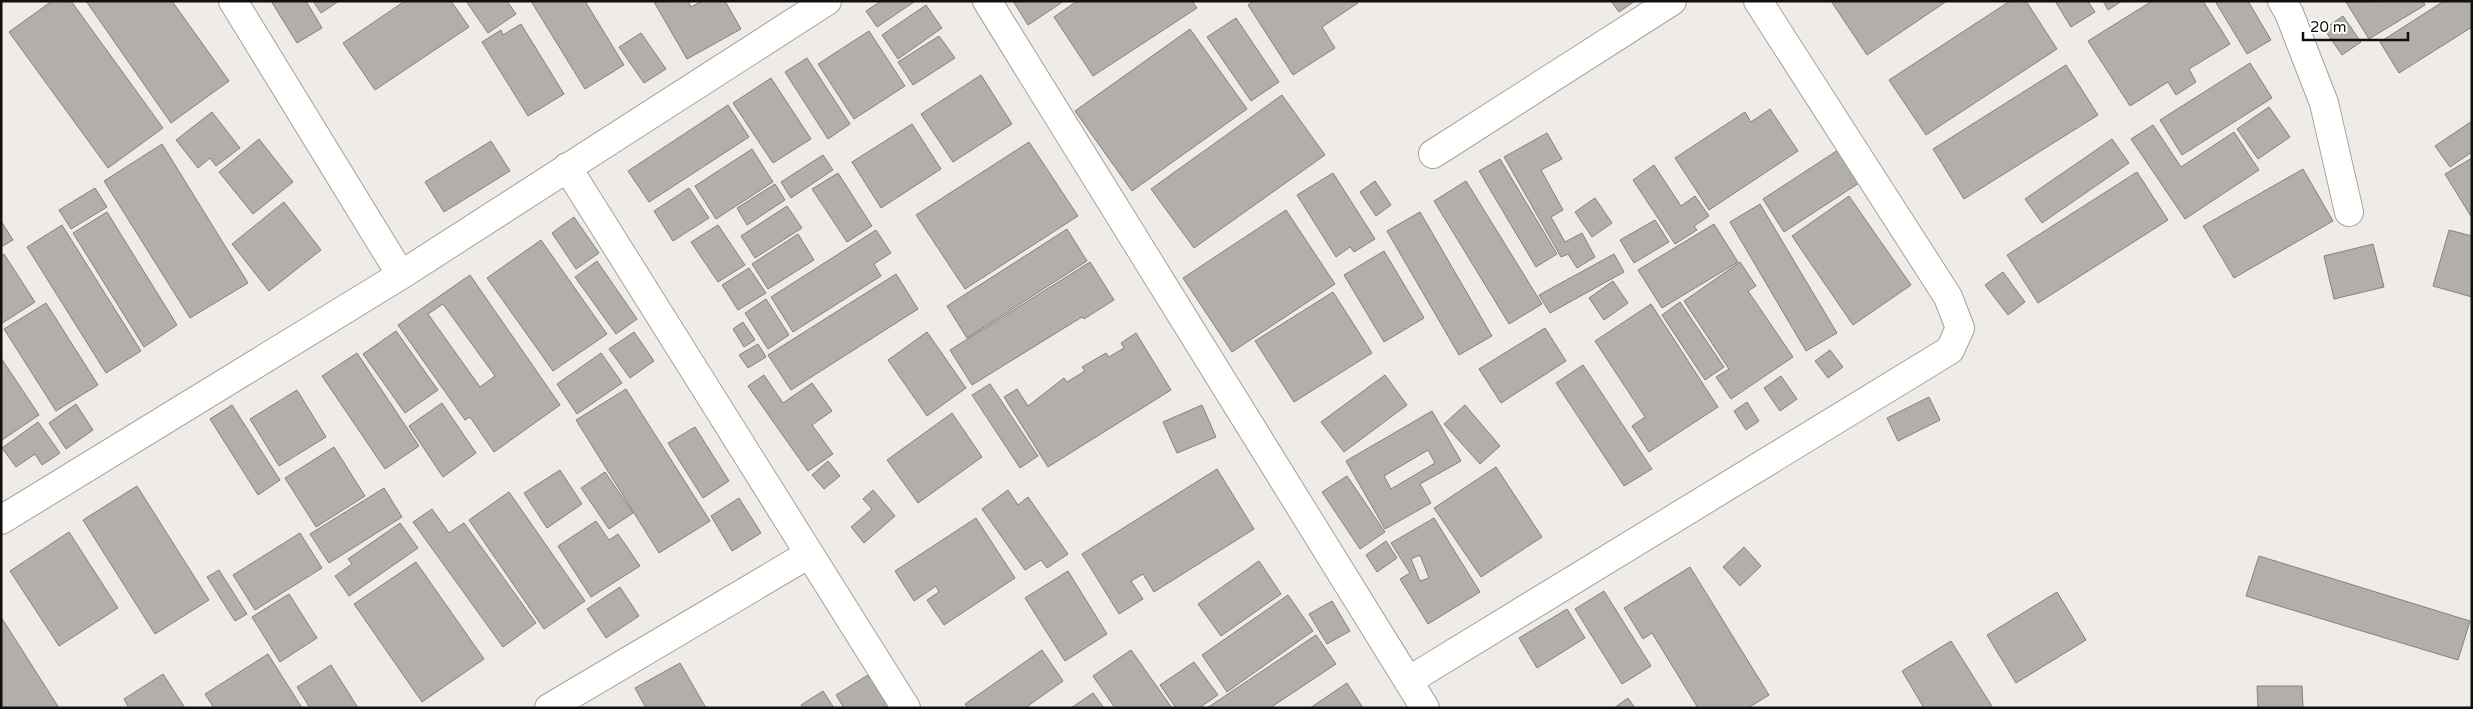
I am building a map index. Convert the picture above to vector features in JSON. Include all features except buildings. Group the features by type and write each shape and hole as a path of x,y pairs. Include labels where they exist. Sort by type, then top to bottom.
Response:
{"street":[{"path":"233,1 401,275"},
{"path":"1,520 401,275 827,1"},
{"path":"987,1 1425,708"},
{"path":"1434,154 1672,1"},
{"path":"1408,681 1950,350 1960,328 1948,297 1758,1"},
{"path":"2282,1 2289,13 2324,103 2348,212"},
{"path":"567,167 906,708"},
{"path":"549,708 809,554"}]}
